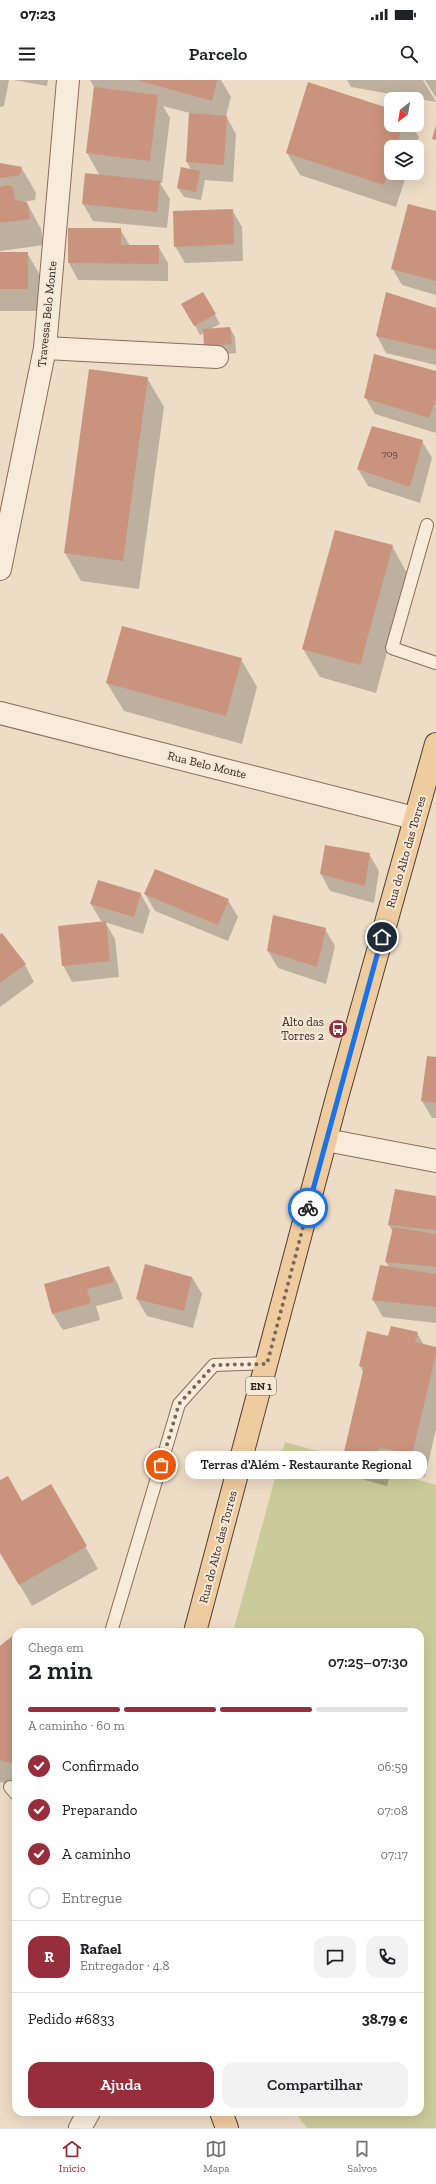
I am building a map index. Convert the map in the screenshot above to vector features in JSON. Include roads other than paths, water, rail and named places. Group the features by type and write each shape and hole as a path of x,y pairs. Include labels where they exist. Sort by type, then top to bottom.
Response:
{"main road":[{"name":"Rua do Alto das Torres","path":"196,1628 326,1140 414,818 431,784 436,744"},
{"path":"222,2116 227,2128"}],"street":[{"name":"Travessa Belo Monte","path":"0,569 45,348 68,80"},
{"path":"45,348 217,357"},
{"name":"Rua Belo Monte","path":"0,713 414,818"},
{"path":"326,1140 436,1161"},
{"path":"80,2128 87,2116"}],"lane":[{"path":"427,525 392,648 436,663"},
{"path":"112,1628 179,1404 214,1365 267,1364"}],"place":[{"name":"Alto das Torres 2","path":"338,1029"},
{"name":"Terras d'Além - Restaurante Regional","path":"161,1465"}]}
